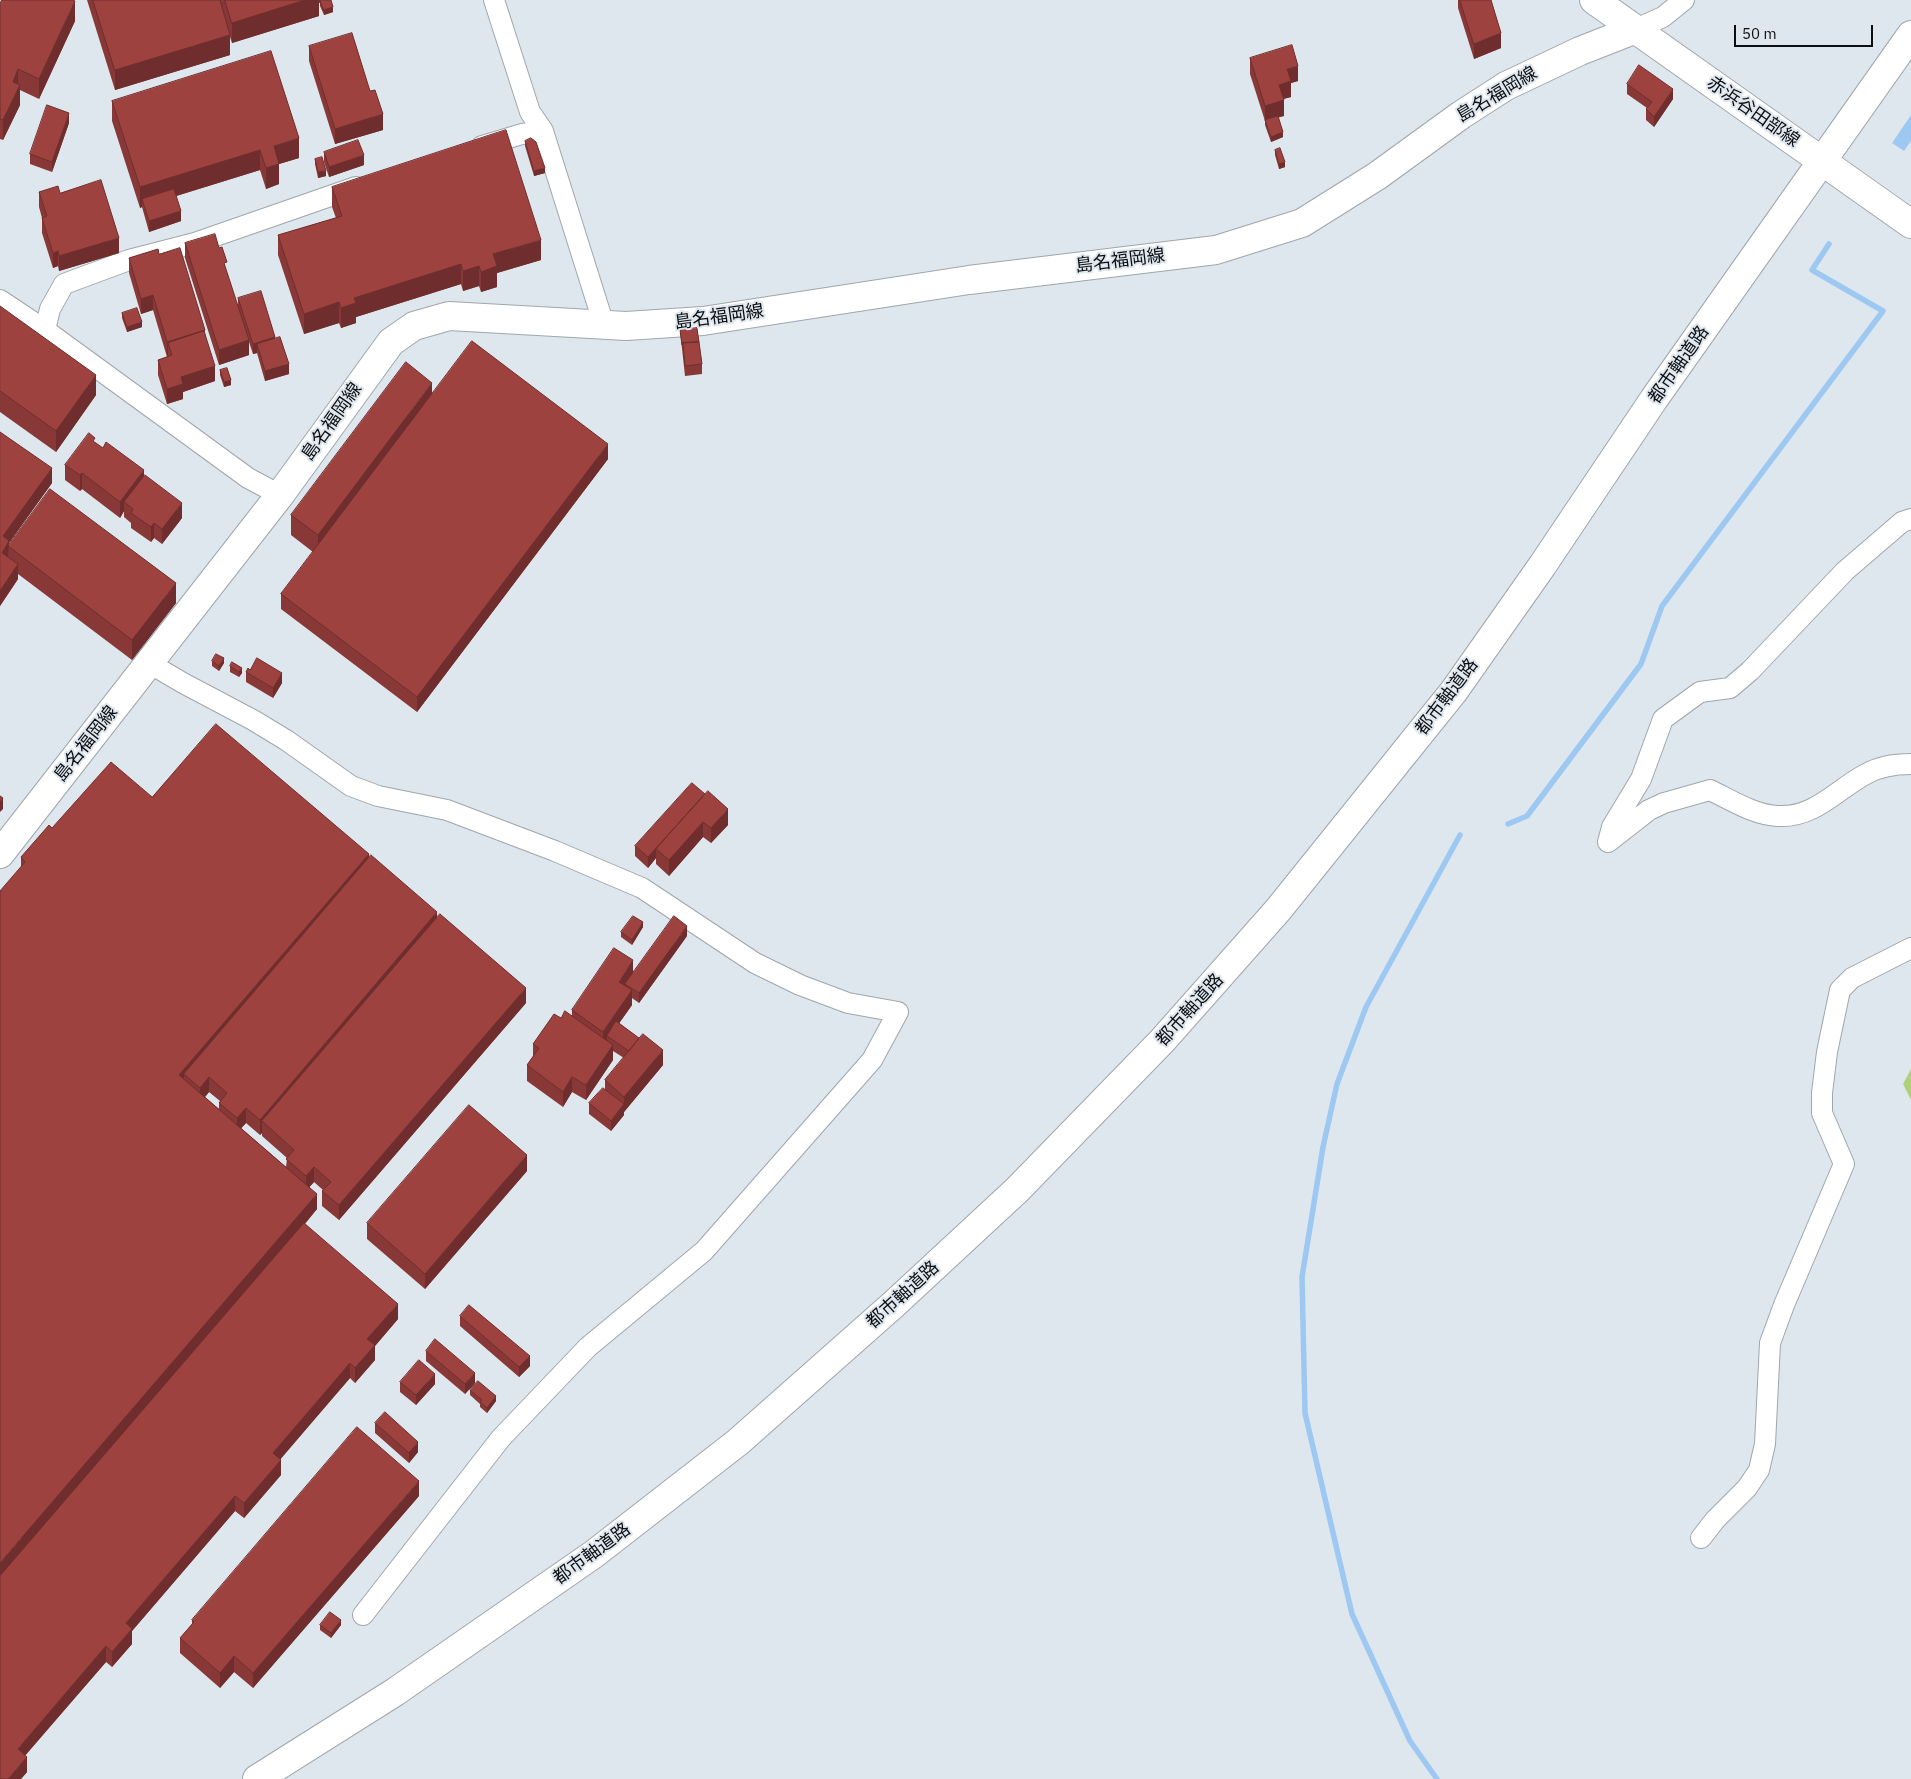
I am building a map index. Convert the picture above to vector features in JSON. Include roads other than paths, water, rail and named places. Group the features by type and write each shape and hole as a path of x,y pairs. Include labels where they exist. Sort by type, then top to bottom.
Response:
{"main road":[{"name":"赤浜谷田部線","path":"1594,0 1911,224"},
{"name":"島名福岡線","path":"0,854 280,495 390,342 414,326 449,316 663,325 703,321 969,280 1216,250 1302,223 1369,182 1506,86 1536,70 1636,29"},
{"name":"都市軸道路","path":"257,1779 396,1692 594,1554 738,1442 894,1304 1018,1190 1156,1048 1278,910 1454,691 1542,566 1654,399 1911,35"}],"street":[{"path":"494,0 530,112 542,131 604,324"},
{"path":"1636,29 1663,17 1684,0"},
{"path":"468,151 522,134 542,131"},
{"path":"45,330 50,309 64,284 129,260 195,243 377,180"},
{"path":"0,300 45,330 248,478 280,495"},
{"path":"1911,518 1902,522 1845,570 1750,671 1730,688 1700,692 1663,719 1640,779 1612,827 1608,842 1657,807 1710,790 1751,809 1778,816 1803,813 1830,800 1866,774 1893,764 1911,764"},
{"path":"149,663 286,740 351,786 378,796 447,810 555,851 642,888 755,963 800,984 848,1003 898,1012 872,1060 704,1250 588,1346 506,1432 363,1616"},
{"path":"1701,1538 1715,1520 1747,1488 1758,1470 1765,1444 1770,1343 1787,1297 1844,1164 1822,1113 1822,1093 1827,1052 1840,990 1852,978 1911,948"}],"water":[{"path":"1911,115 1911,141 1904,151 1892,143"}],"waterway":[{"path":"1508,824 1527,816 1641,664 1662,606 1883,311 1812,270 1829,244"},
{"path":"1437,1779 1410,1741 1352,1614 1305,1413 1302,1277 1323,1147 1337,1084 1366,1007 1460,835"}]}
